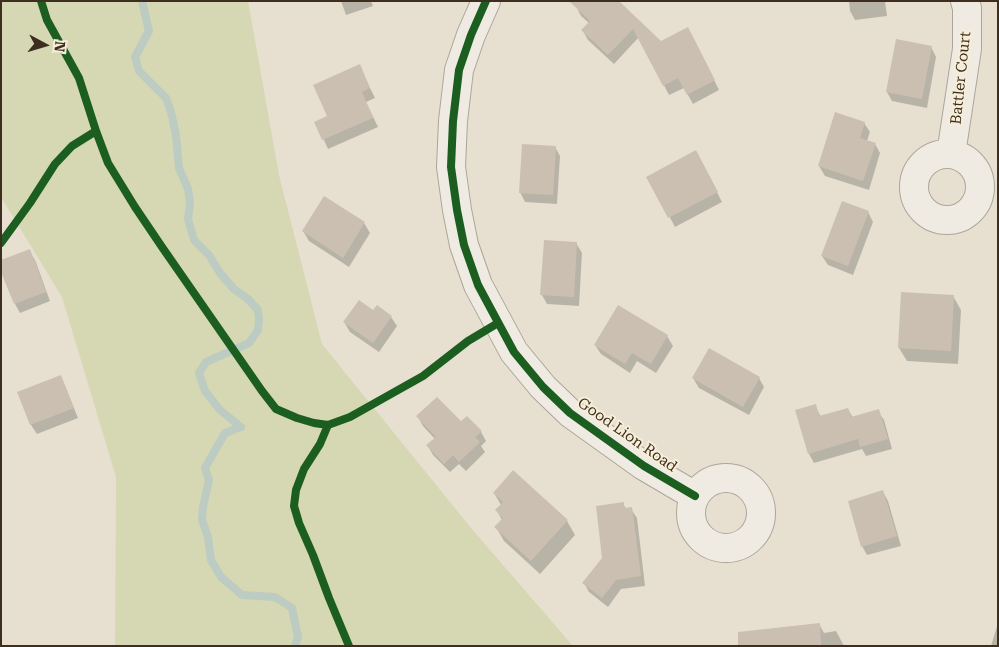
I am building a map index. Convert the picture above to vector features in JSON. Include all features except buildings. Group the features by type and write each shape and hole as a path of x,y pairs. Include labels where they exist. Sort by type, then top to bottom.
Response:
{"street":[{"name":"Good Lion Road","path":"486,1 471,35 459,70 453,121 451,167 456,210 464,245 478,285 514,352 543,387 570,414 644,466 695,496"},
{"name":"Battler Court","path":"951,154 967,49 967,8 965,1"}],"path":[{"path":"42,1 47,20 79,78 108,163 135,206 276,409 297,418 328,425 350,417 423,376 468,341 498,323"},
{"path":"1,243 55,164 72,146 96,131"},
{"path":"328,425 320,444 304,469 296,490 294,506 299,523 349,646"}],"green space":[{"path":"1,1 248,1 279,175 322,344 471,528 573,646 115,646 116,477 62,297 1,197"}],"waterway":[{"path":"142,1 149,31 135,57 139,71 166,98 171,112 176,135 179,168 188,189 190,203 188,219 194,240 209,255 220,273 234,289 248,299 258,310 258,330 249,343 206,362 199,373 205,391 220,410 241,427 225,433 205,468 209,480 202,520 208,537 211,560 221,577 242,595 275,597 292,608 298,637 295,646"}],"cycle path":[{"path":"41,1 47,20 79,78 108,163 162,247 276,409 297,418 328,425 350,417 423,376 468,341 498,323"},
{"path":"486,1 471,35 459,70 453,121 451,167 464,245 478,285 514,352 543,387 570,413 644,466 695,496"},
{"path":"1,243 55,164 72,146 96,131"},
{"path":"328,425 320,444 304,469 296,490 294,506 299,523 349,646"}]}
